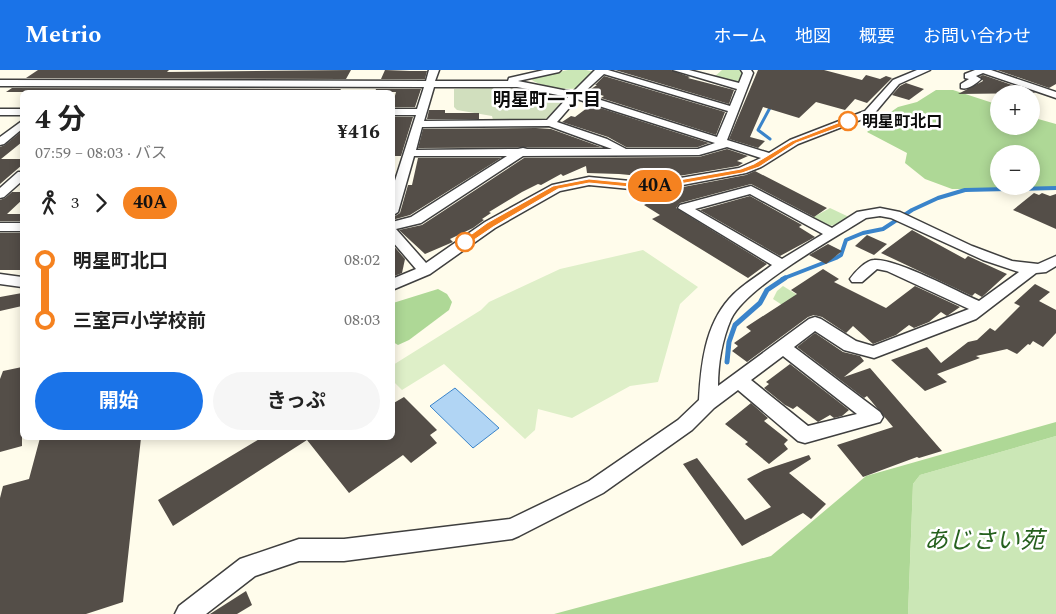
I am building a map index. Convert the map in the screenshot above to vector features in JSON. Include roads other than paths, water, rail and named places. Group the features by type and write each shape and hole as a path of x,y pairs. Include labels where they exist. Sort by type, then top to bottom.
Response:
{"street":[{"path":"118,90 141,70"},
{"path":"395,202 434,70"},
{"path":"498,84 556,70"},
{"path":"550,123 601,70 734,110"},
{"path":"678,70 742,87"},
{"path":"724,142 748,73 746,70"},
{"path":"395,284 425,271 490,225 556,188 589,181 651,187 742,171 794,142 869,113 896,82 925,70"},
{"path":"969,86 976,79 968,76 982,70 1056,95"},
{"path":"272,90 280,80"},
{"path":"0,83 280,80 498,84 540,87 575,95 770,157"},
{"path":"0,112 20,112"},
{"path":"395,112 421,112"},
{"path":"418,124 550,123 626,151"},
{"path":"0,142 20,126"},
{"path":"409,153 699,152 724,142"},
{"path":"395,225 416,220 523,152"},
{"path":"0,194 20,177"},
{"path":"782,266 684,208 751,190 832,234"},
{"path":"708,403 710,362 724,318 735,302 749,289 782,266 869,212 880,212 902,218 1001,262 1020,268 1042,269 1056,260"},
{"path":"0,227 20,227"},
{"path":"395,236 425,271"},
{"path":"857,279 874,264 891,267 980,308"},
{"path":"187,614 248,567 299,550 344,550 512,529 596,487 685,426 708,403 815,323 860,351 874,352 971,315 1032,269"},
{"path":"0,280 20,282"},
{"path":"738,380 805,435 874,417 783,347"}],"water":[{"path":"455,388 499,428 473,448 430,406"}],"waterway":[{"path":"770,139 758,130 772,104"},
{"path":"782,279 836,258 841,255 846,240 863,233 883,229 912,210 938,198 965,190 1056,188"},
{"path":"727,362 729,342 735,325 760,303 767,290 785,278"}],"place":[{"name":"明星町北口","path":"848,121"}],"district":[{"name":"明星町一丁目","path":"547,100"}],"park label":[{"name":"あじさい苑","path":"984,540"}]}
